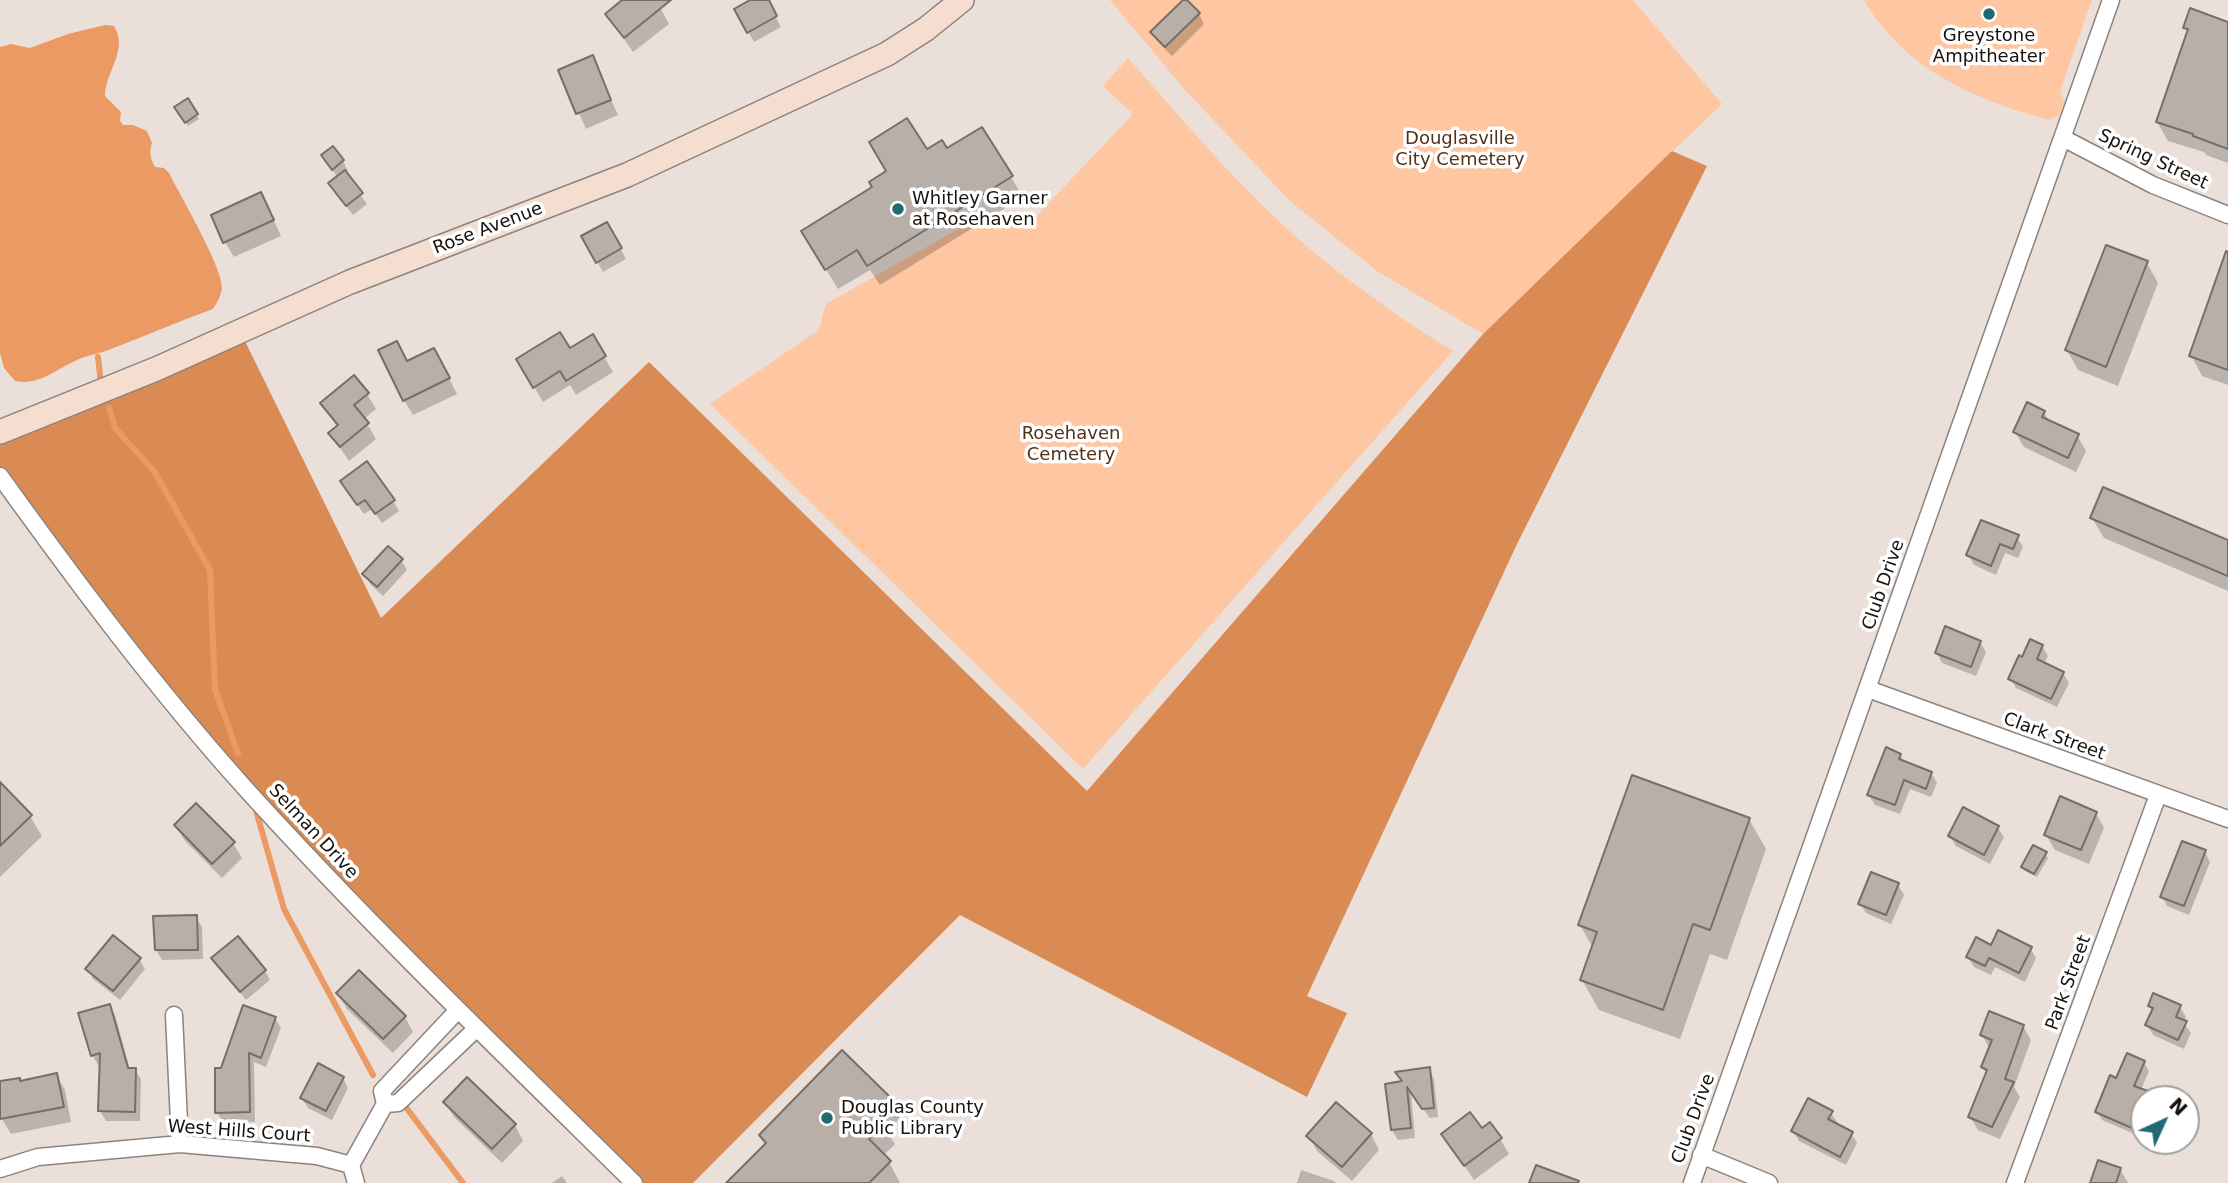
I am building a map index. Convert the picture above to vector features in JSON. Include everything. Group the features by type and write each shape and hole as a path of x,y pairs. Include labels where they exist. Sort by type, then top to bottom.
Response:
{"street":[{"name":"Rose Avenue","path":"0,432 156,369 350,282 626,176 887,54 926,29 962,0"},
{"name":"Club Drive","path":"1692,1183 2111,0"},
{"name":"Spring Street","path":"2063,138 2153,185 2228,215"},
{"name":"Selman Drive","path":"0,476 86,595 162,691 244,787 365,916 634,1183"},
{"name":"Clark Street","path":"1868,689 2228,819"},
{"name":"Park Street","path":"2015,1183 2158,795"},
{"path":"356,1183 351,1165 385,1104 382,1091 458,1010"},
{"path":"174,1015 180,1144"},
{"path":"385,1104 398,1103 477,1028"},
{"name":"West Hills Court","path":"0,1169 38,1157 180,1144 317,1156 351,1165"},
{"path":"1702,1155 1769,1183"}],"green space":[{"name":"Douglasville City Cemetery","path":"1110,0 1633,0 1722,104 1483,334 1377,271 1290,201 1186,91"},
{"path":"1864,0 2092,0 2060,91 2065,102 2058,116 2049,120 1994,103 1944,78 1899,45 1880,24"},
{"name":"Rosehaven Cemetery","path":"1128,58 1222,164 1299,239 1372,297 1453,351 1083,769 710,404 819,330 826,304 974,220 1029,224 1133,114 1103,86"}],"shaded area":[{"path":"105,25 114,26 119,44 105,96 121,112 120,121 123,125 133,125 147,131 152,143 150,152 153,164 169,173 209,249 222,288 213,309 79,359 39,379 15,381 4,368 0,353 0,47 11,44 30,48 68,34"},
{"path":"1672,151 1707,166 1517,544 1307,996 1347,1013 1307,1097 960,915 693,1183 634,1183 244,787 0,476 0,432 240,331 381,618 649,362 1087,791 1483,334"}],"building":[{"path":"622,0 671,0 624,38 605,14"},
{"path":"750,0 769,0 777,16 747,33 734,9"},
{"path":"1183,0 1187,0 1200,13 1165,47 1150,32"},
{"path":"2190,8 2228,22 2228,149 2156,122 2188,29 2183,28"},
{"path":"593,55 611,100 576,114 558,70"},
{"path":"188,98 198,114 185,123 174,107"},
{"name":"Whitley Garner at Rosehaven","path":"907,118 927,149 942,140 947,148 982,127 1013,176 867,266 857,250 825,270 801,231 872,187 869,182 886,171 869,142"},
{"path":"333,146 344,160 332,170 321,155"},
{"path":"345,170 363,193 346,206 328,183"},
{"path":"261,192 274,220 223,243 211,215"},
{"path":"607,222 622,248 596,263 581,236"},
{"path":"2106,245 2148,261 2106,367 2065,350"},
{"path":"2226,251 2228,252 2228,370 2189,356"},
{"path":"560,332 570,348 593,334 606,356 566,381 560,371 533,388 516,359"},
{"path":"397,341 407,361 434,348 450,378 403,401 378,350"},
{"path":"354,375 369,393 354,405 369,423 340,447 328,433 338,425 320,403"},
{"path":"2027,402 2045,411 2042,417 2079,434 2068,458 2013,432"},
{"path":"367,461 395,500 375,514 365,500 357,505 340,481"},
{"path":"2103,487 2228,540 2228,576 2090,518"},
{"path":"1981,520 2019,535 2013,549 2000,544 1991,566 1966,555"},
{"path":"388,546 403,559 377,587 362,574"},
{"path":"1945,626 1981,641 1971,667 1935,653"},
{"path":"2030,639 2043,645 2037,659 2064,672 2051,699 2008,679"},
{"path":"1886,747 1901,754 1899,759 1932,772 1926,789 1904,780 1895,805 1867,795"},
{"path":"1632,775 1750,818 1710,930 1693,924 1663,1010 1580,980 1597,932 1578,925"},
{"path":"0,782 32,815 0,846"},
{"path":"2060,796 2097,812 2081,850 2044,835"},
{"path":"196,803 235,842 212,864 174,825"},
{"path":"1963,807 1999,826 1984,855 1948,836"},
{"path":"2182,841 2206,850 2184,906 2160,897"},
{"path":"2033,845 2047,852 2034,874 2021,867"},
{"path":"1871,872 1899,883 1886,915 1858,904"},
{"path":"197,915 198,950 155,950 153,916"},
{"path":"1998,930 2032,947 2019,973 1989,958 1985,966 1966,957 1976,937 1991,945"},
{"path":"113,935 141,958 113,991 85,969"},
{"path":"238,936 266,970 240,992 211,958"},
{"path":"359,970 406,1016 383,1039 336,993"},
{"path":"2153,993 2181,1005 2176,1017 2187,1021 2178,1040 2145,1025 2153,1008 2148,1006"},
{"path":"110,1004 128,1068 136,1068 135,1112 98,1111 100,1053 91,1056 78,1013"},
{"path":"243,1005 276,1017 261,1058 249,1053 250,1112 215,1113 215,1068 221,1068"},
{"path":"1989,1011 2024,1025 2005,1079 2014,1082 1992,1127 1968,1117 1987,1070 1981,1067 1992,1040 1980,1035"},
{"name":"Douglas County Public Library","path":"842,1050 890,1097 874,1113 884,1123 869,1139 891,1161 869,1183 726,1183 766,1143 759,1135"},
{"path":"2127,1053 2145,1061 2134,1085 2130,1085 2130,1127 2095,1112 2110,1075 2116,1078"},
{"path":"318,1063 344,1077 326,1111 300,1098"},
{"path":"1430,1067 1434,1108 1422,1109 1407,1087 1411,1128 1391,1130 1385,1084 1402,1081 1395,1072"},
{"path":"57,1073 64,1107 0,1119 0,1081 20,1078 20,1081"},
{"path":"467,1077 516,1124 492,1149 443,1102"},
{"path":"1808,1098 1833,1111 1828,1119 1853,1132 1840,1157 1791,1131"},
{"path":"1336,1102 1372,1133 1342,1167 1306,1136"},
{"path":"1470,1112 1482,1128 1490,1122 1502,1138 1464,1166 1441,1134"},
{"path":"2098,1160 2121,1168 2116,1183 2090,1183"},
{"path":"1536,1165 1579,1181 1529,1183"}],"waterway":[{"path":"98,357 101,384"},
{"path":"109,408 115,428 154,471 210,570 215,689 238,754"},
{"path":"255,807 284,909 373,1075"},
{"path":"405,1106 463,1183"}],"place":[{"name":"Greystone Ampitheater","path":"1989,14"},
{"name":"Whitley Garner at Rosehaven","path":"898,209"},
{"name":"Douglas County Public Library","path":"827,1118"}]}
